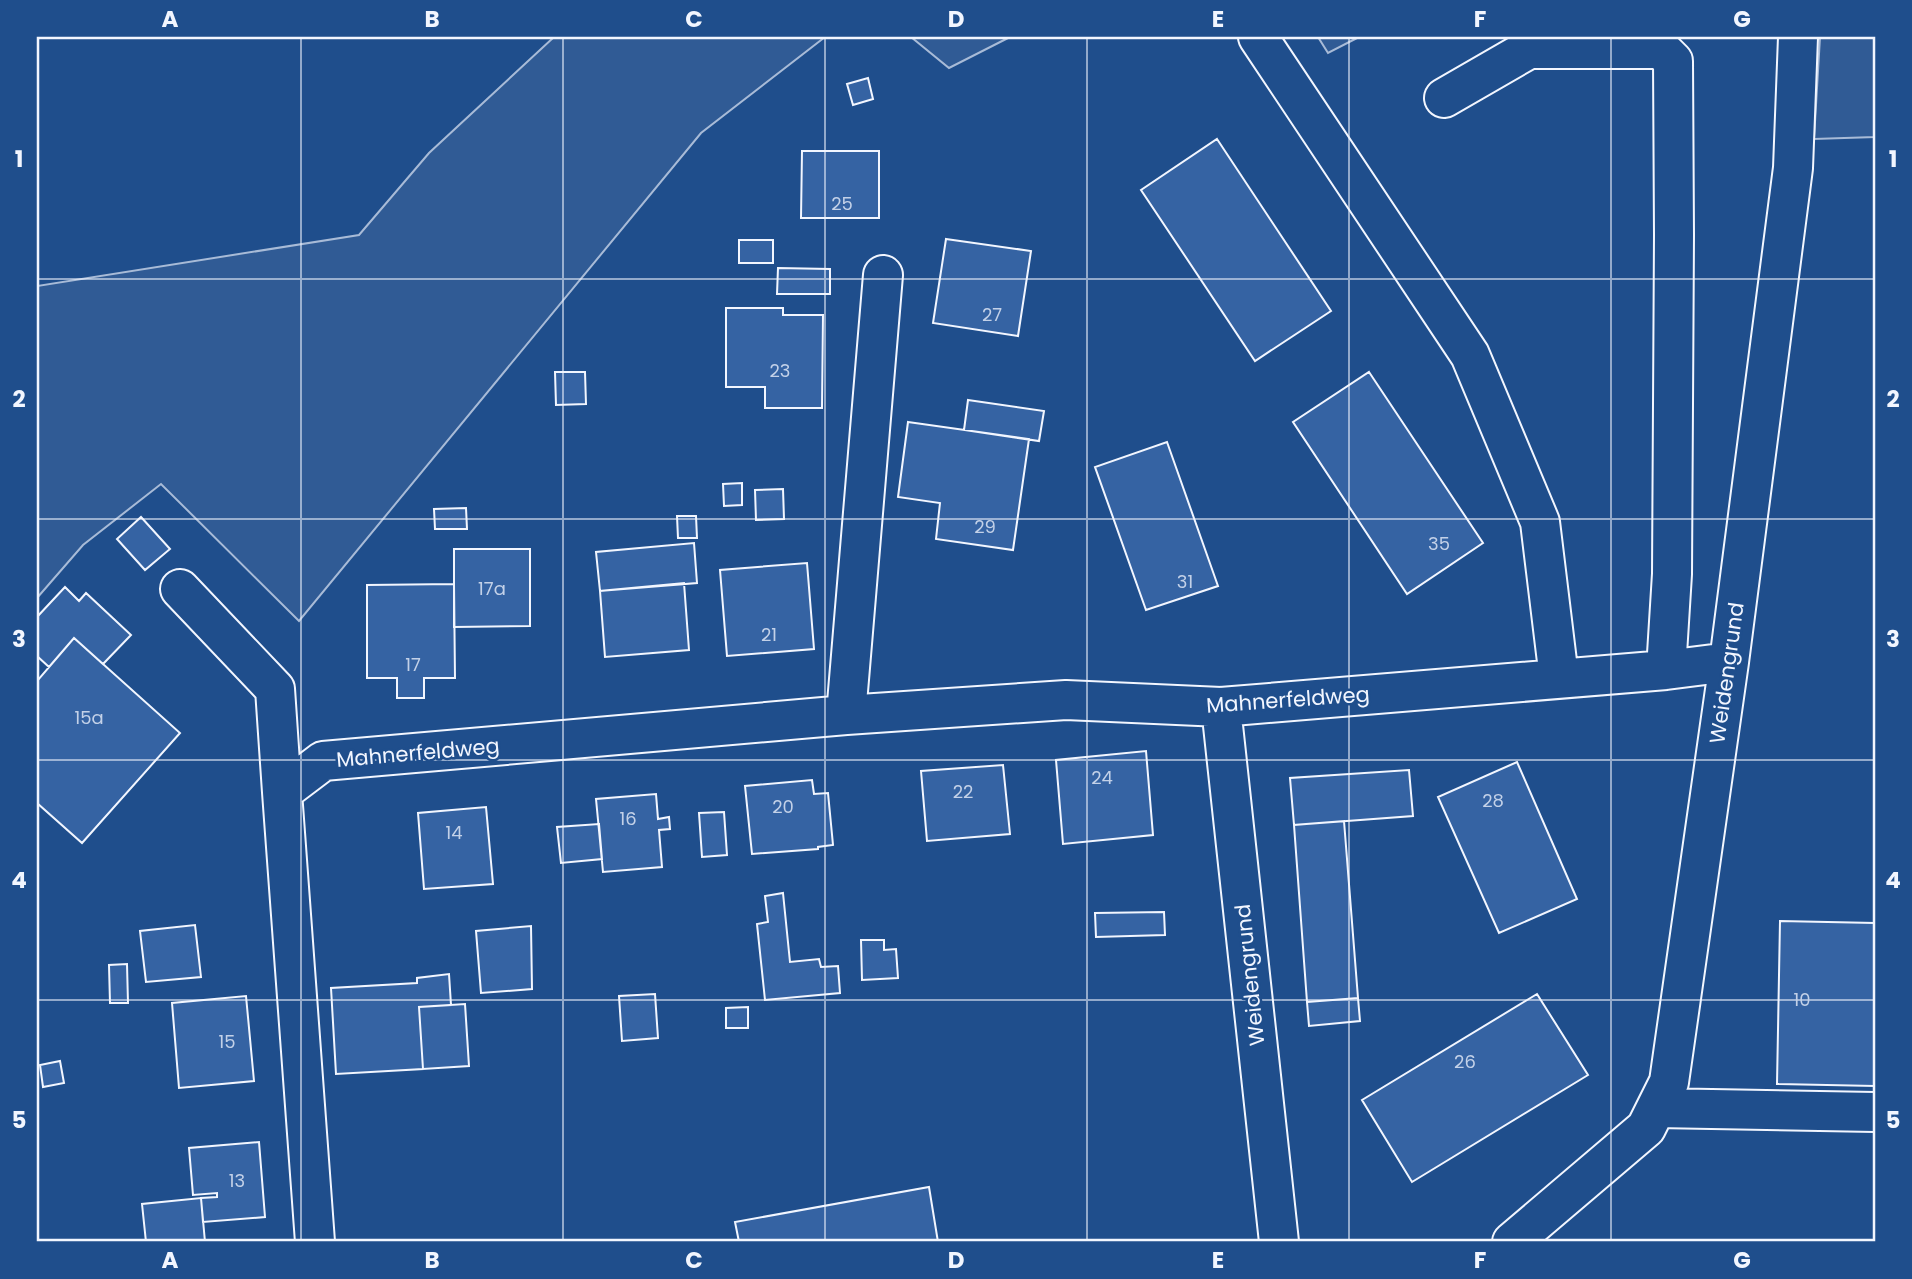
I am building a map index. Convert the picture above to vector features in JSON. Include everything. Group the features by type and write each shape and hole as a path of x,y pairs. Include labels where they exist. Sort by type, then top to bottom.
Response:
{"street":[{"path":"1258,37 1470,355 1540,523 1559,678"},
{"name":"Weidengrund","path":"1512,1242 1646,1128 1670,1082 1729,662 1793,168 1798,37"},
{"path":"1444,98 1529,49 1661,49 1673,61 1672,560 1666,670"},
{"path":"846,715 883,275"},
{"path":"180,589 275,689 315,1242"},
{"name":"Mahnerfeldweg","path":"282,792 323,761 846,715 1066,700 1221,707 1666,670 1729,662"},
{"name":"Weidengrund","path":"1221,707 1279,1242"},
{"path":"1657,1108 1875,1112"}],"shaded area":[{"path":"554,37 825,37 701,133 299,621 161,484 83,545 37,598 37,286 359,235 429,153"},
{"path":"911,37 1010,37 949,68"},
{"path":"1318,37 1359,37 1328,53"},
{"path":"1820,37 1875,37 1875,137 1814,139"}],"building":[{"path":"868,78 873,99 853,105 847,84"},
{"path":"1217,139 1331,311 1255,361 1141,190"},
{"path":"802,151 879,151 879,218 801,218"},
{"path":"946,239 1031,251 1018,336 933,323"},
{"path":"739,240 773,240 773,263 739,263"},
{"path":"778,268 830,269 830,294 777,294"},
{"path":"726,308 783,308 783,315 823,315 822,408 765,408 765,387 726,387"},
{"path":"555,372 585,372 586,404 556,405"},
{"path":"1369,372 1483,543 1407,594 1293,422"},
{"path":"968,400 1044,411 1039,441 964,430"},
{"path":"908,422 1029,439 1013,550 936,539 940,503 898,497"},
{"path":"1167,442 1218,586 1146,610 1095,467"},
{"path":"742,483 742,505 724,506 723,484"},
{"path":"783,489 784,519 756,520 755,490"},
{"path":"466,508 467,529 435,529 434,509"},
{"path":"677,516 696,516 697,538 678,538"},
{"path":"141,517 170,549 145,570 117,539"},
{"path":"694,543 697,583 600,591 596,552"},
{"path":"454,549 530,549 530,626 454,627"},
{"path":"807,563 814,649 727,656 720,570"},
{"path":"684,583 689,650 605,657 600,591"},
{"path":"454,584 455,678 424,678 424,698 397,698 397,678 367,678 367,585"},
{"path":"65,587 79,601 86,593 131,635 103,664 74,638 49,667 37,656 37,617"},
{"path":"74,638 180,733 82,843 37,803 37,681"},
{"path":"1146,751 1153,835 1063,844 1056,760"},
{"path":"1517,762 1577,899 1499,933 1438,797"},
{"path":"1003,765 1010,834 927,841 921,771"},
{"path":"1409,770 1413,816 1294,825 1290,778"},
{"path":"812,780 814,794 828,793 833,845 818,849 752,854 745,786"},
{"path":"656,794 658,819 669,817 670,829 659,830 662,867 603,872 596,799"},
{"path":"486,807 493,884 424,889 418,813"},
{"path":"724,812 727,855 702,857 699,813"},
{"path":"1344,821 1358,998 1307,1002 1294,825"},
{"path":"599,824 602,859 561,863 557,827"},
{"path":"783,893 790,962 819,959 821,967 838,966 840,993 765,1000 757,924 768,922 765,896"},
{"path":"1164,912 1165,935 1096,937 1095,913"},
{"path":"1780,921 1875,923 1875,1086 1777,1084"},
{"path":"195,925 201,977 146,982 140,931"},
{"path":"531,926 532,989 481,993 476,931"},
{"path":"861,940 884,940 884,950 896,949 898,978 862,980"},
{"path":"127,964 128,1003 110,1003 109,965"},
{"path":"449,974 451,1005 419,1007 423,1069 336,1074 331,988 417,983 417,978"},
{"path":"655,994 658,1038 622,1041 619,996"},
{"path":"1537,994 1588,1075 1412,1182 1362,1100"},
{"path":"246,996 254,1081 179,1088 172,1003"},
{"path":"1358,998 1360,1021 1309,1026 1307,1002"},
{"path":"465,1004 469,1066 423,1069 419,1007"},
{"path":"748,1007 748,1028 726,1028 726,1008"},
{"path":"60,1061 64,1083 43,1087 40,1065"},
{"path":"259,1142 265,1217 203,1222 201,1198 217,1197 217,1193 193,1195 189,1148"},
{"path":"929,1187 938,1242 739,1242 735,1222"},
{"path":"201,1198 205,1242 146,1242 142,1204"}]}
